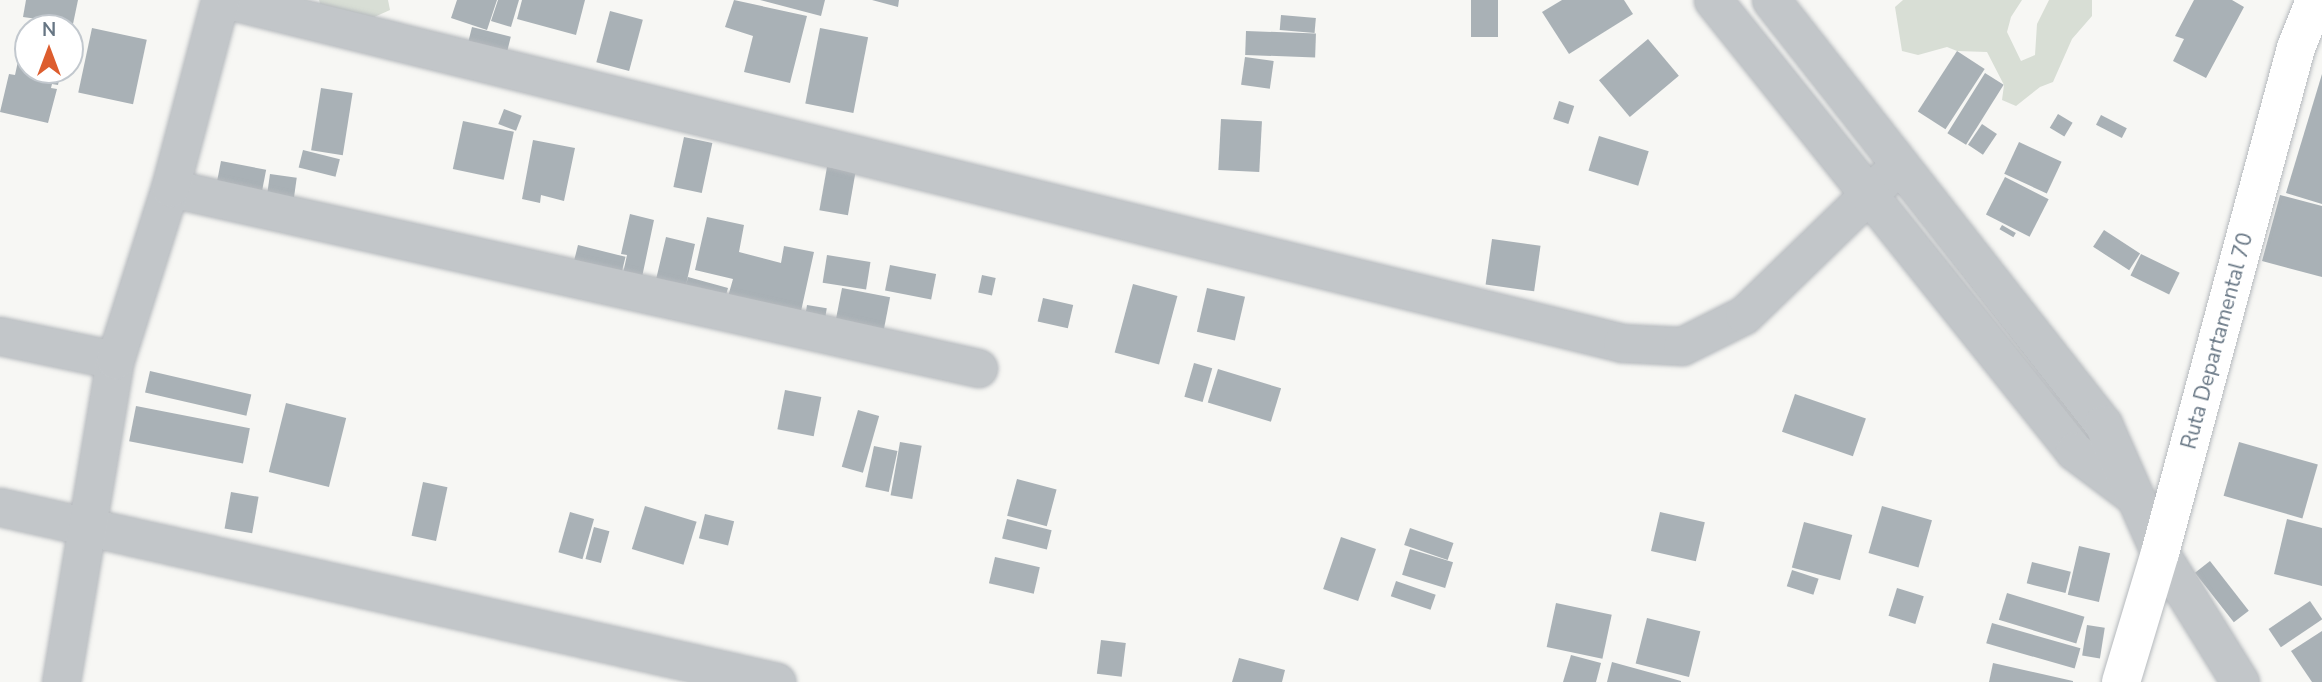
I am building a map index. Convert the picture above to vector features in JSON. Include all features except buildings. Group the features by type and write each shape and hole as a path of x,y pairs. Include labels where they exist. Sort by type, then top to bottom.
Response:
{"main road":[{"name":"Ruta Departamental 70","path":"2121,682 2160,552 2296,48 2315,0"}],"street":[{"path":"61,682 115,360 170,188 219,0"},
{"path":"228,0 1622,343 1682,346 1744,315 1899,165"},
{"path":"1713,0 2074,452 2137,498"},
{"path":"1771,0 2103,424 2160,552 2240,682"},
{"path":"170,188 978,368"},
{"path":"0,336 115,360"},
{"path":"0,507 86,524 777,682"}],"shaded area":[{"path":"319,0 388,0 390,10 361,23 326,22"},
{"path":"1903,0 2022,0 2011,17 2007,32 2021,61 2035,55 2037,24 2049,0 2092,0 2092,16 2072,39 2053,82 2040,87 2016,106 2002,100 2004,85 1987,52 1957,51 1947,47 1918,55 1902,51 1895,7"}]}
